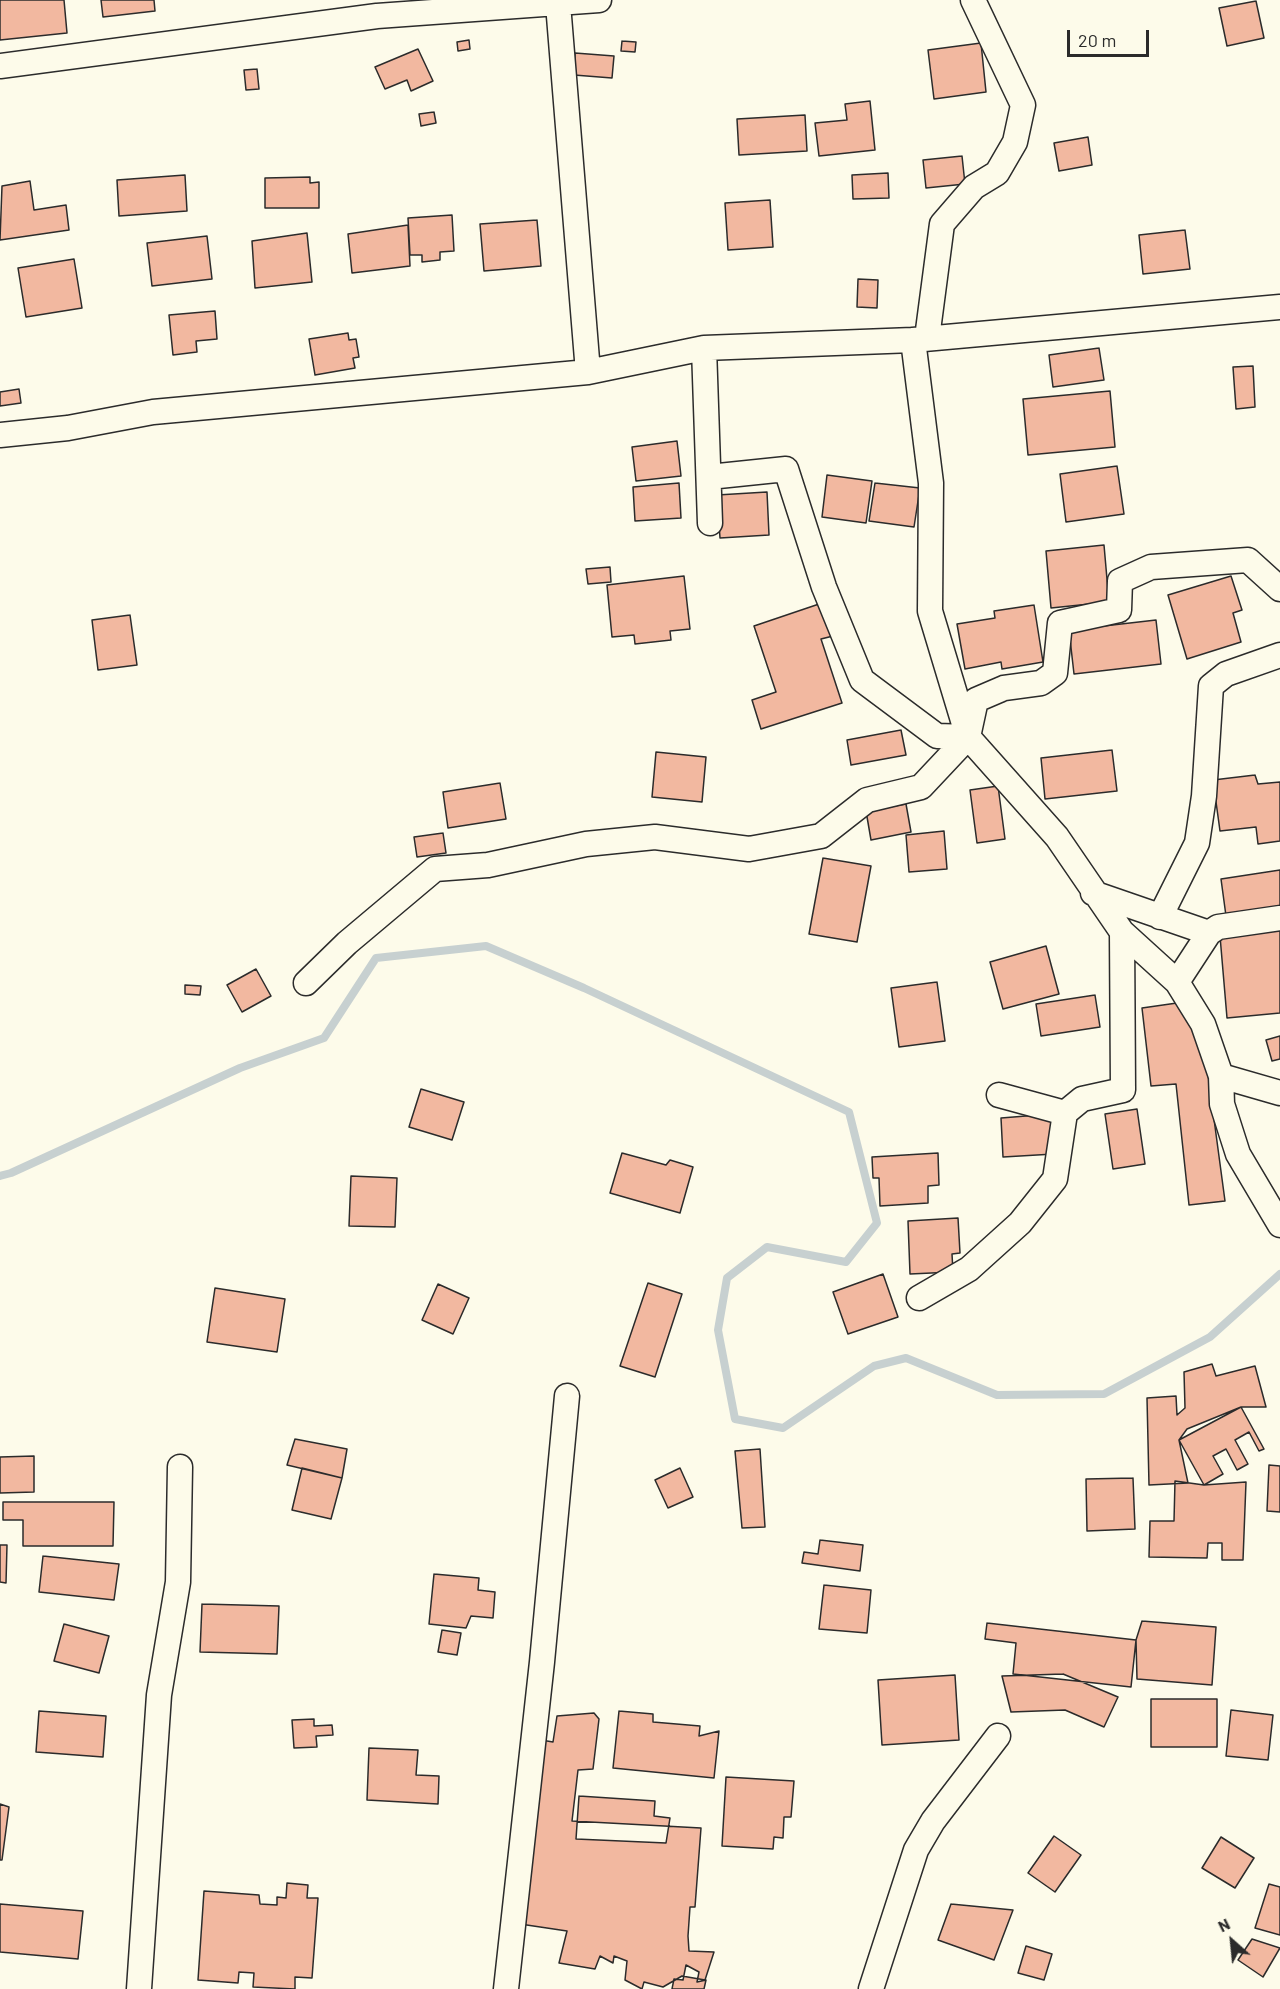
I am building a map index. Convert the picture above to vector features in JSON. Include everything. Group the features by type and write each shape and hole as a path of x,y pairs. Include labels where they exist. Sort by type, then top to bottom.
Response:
{"street":[{"path":"0,66 379,8 558,4 599,0"},
{"path":"973,0 1023,105 1015,142 997,173 974,187 942,224 920,339 931,483 930,611 968,737 1057,837 1122,932 1177,982 1203,1024 1221,1076 1222,1104 1238,1154 1280,1226"},
{"path":"558,4 588,372"},
{"path":"0,435 68,428 153,412 588,372 704,348 920,339 1280,307"},
{"path":"704,348 710,523"},
{"path":"709,477 786,470 824,587 862,680 937,736 968,737"},
{"path":"306,983 346,943 435,869 488,865 586,844 655,837 749,849 821,836 867,800 921,787 968,737 976,700 1004,688 1041,683 1055,673 1060,623 1119,609 1120,580 1151,567 1248,560 1280,589"},
{"path":"1160,917 1197,843 1204,796 1211,686 1226,674 1280,655"},
{"path":"1094,893 1209,933"},
{"path":"1177,982 1209,933 1218,927 1280,918"},
{"path":"919,1298 969,1269 1020,1223 1055,1179 1065,1113 1082,1099 1123,1089 1122,932"},
{"path":"1221,1076 1280,1093"},
{"path":"999,1095 1065,1113"},
{"path":"506,1989 542,1662 567,1396"},
{"path":"139,1989 159,1695 178,1582 180,1467"},
{"path":"871,1989 916,1850 933,1821 998,1736"}],"building":[{"path":"0,0 64,0 67,33 0,40"},
{"path":"101,0 154,0 155,11 103,17"},
{"path":"1256,1 1264,38 1227,46 1219,8"},
{"path":"469,40 470,49 458,51 457,42"},
{"path":"622,41 636,42 635,52 621,51"},
{"path":"981,43 986,92 934,99 928,50"},
{"path":"418,49 433,81 411,91 407,80 385,89 375,67"},
{"path":"575,53 614,56 612,78 574,75"},
{"path":"257,69 259,89 246,90 244,70"},
{"path":"870,101 875,150 819,156 815,123 847,120 845,104"},
{"path":"434,112 436,123 421,126 419,114"},
{"path":"805,115 807,151 739,155 737,119"},
{"path":"1088,137 1092,165 1059,171 1054,143"},
{"path":"962,156 965,184 926,188 923,160"},
{"path":"888,173 889,198 853,199 852,175"},
{"path":"185,175 187,211 119,216 117,180"},
{"path":"310,177 310,183 319,182 319,208 265,208 265,178"},
{"path":"30,181 34,210 66,205 69,230 0,240 2,186"},
{"path":"770,200 773,247 728,250 725,203"},
{"path":"452,215 454,251 440,252 440,260 422,262 422,255 410,255 408,218"},
{"path":"537,220 541,266 484,271 480,224"},
{"path":"408,225 410,266 352,273 348,234"},
{"path":"1185,230 1190,269 1143,274 1139,235"},
{"path":"307,233 312,282 255,288 252,241"},
{"path":"207,236 212,279 152,286 147,243"},
{"path":"74,259 82,308 26,317 18,268"},
{"path":"858,279 878,280 877,308 857,307"},
{"path":"215,311 217,339 196,341 197,352 173,355 169,315"},
{"path":"348,333 349,340 356,339 359,357 353,358 355,368 315,375 309,339"},
{"path":"1099,348 1104,380 1053,387 1049,355"},
{"path":"1253,366 1255,407 1236,409 1233,367"},
{"path":"19,389 21,403 0,406 0,392"},
{"path":"1110,391 1115,447 1028,455 1023,399"},
{"path":"677,441 681,476 636,481 632,447"},
{"path":"1117,466 1124,514 1066,522 1060,474"},
{"path":"827,475 872,481 866,523 822,517"},
{"path":"679,483 681,518 635,521 633,487"},
{"path":"875,483 920,488 914,527 869,521"},
{"path":"767,492 769,535 720,538 717,495"},
{"path":"1104,545 1109,602 1051,608 1046,551"},
{"path":"610,567 611,582 588,584 586,569"},
{"path":"684,576 690,629 670,631 671,640 635,644 634,635 612,637 607,585"},
{"path":"1231,576 1242,610 1233,613 1241,642 1187,659 1168,595"},
{"path":"822,603 833,636 821,639 842,703 761,729 752,700 776,692 754,626"},
{"path":"1034,605 1043,662 1002,669 1001,662 965,669 957,624 995,618 994,611"},
{"path":"130,615 137,665 98,670 92,620"},
{"path":"1156,620 1161,664 1074,674 1069,630"},
{"path":"901,730 906,755 851,765 847,740"},
{"path":"1112,750 1117,791 1045,799 1041,758"},
{"path":"656,752 706,757 702,802 652,797"},
{"path":"1255,775 1258,784 1280,782 1280,841 1258,844 1256,827 1220,831 1213,780"},
{"path":"500,783 506,819 448,828 443,792"},
{"path":"998,786 1005,839 977,843 970,790"},
{"path":"906,804 911,832 871,840 866,811"},
{"path":"944,831 947,869 909,872 906,835"},
{"path":"443,833 446,853 417,857 414,837"},
{"path":"823,858 871,866 857,942 809,934"},
{"path":"1280,870 1280,909 1226,916 1221,879"},
{"path":"1280,930 1280,1013 1227,1018 1220,936"},
{"path":"1046,946 1059,994 1003,1009 990,962"},
{"path":"256,969 271,996 242,1012 227,985"},
{"path":"937,982 945,1041 899,1047 891,988"},
{"path":"185,985 201,986 200,995 185,994"},
{"path":"1095,995 1100,1027 1041,1036 1036,1004"},
{"path":"1198,1000 1225,1201 1189,1205 1176,1084 1151,1086 1142,1008"},
{"path":"1280,1036 1280,1059 1272,1061 1266,1040"},
{"path":"421,1089 464,1102 452,1140 409,1127"},
{"path":"1137,1109 1145,1164 1113,1169 1105,1114"},
{"path":"1051,1114 1054,1154 1003,1157 1001,1118"},
{"path":"622,1153 666,1165 670,1160 693,1167 680,1213 610,1193"},
{"path":"938,1153 939,1185 928,1186 928,1203 880,1206 879,1178 873,1178 872,1157"},
{"path":"351,1176 397,1178 395,1227 349,1226"},
{"path":"958,1218 960,1253 952,1254 953,1272 910,1274 908,1221"},
{"path":"883,1274 898,1317 848,1334 833,1292"},
{"path":"648,1283 682,1294 655,1377 620,1366"},
{"path":"438,1284 469,1298 453,1334 422,1320"},
{"path":"215,1288 285,1299 277,1352 207,1342"},
{"path":"1212,1364 1216,1376 1255,1366 1266,1407 1241,1407 1187,1429 1179,1440 1188,1483 1149,1485 1147,1398 1176,1396 1177,1415 1185,1408 1184,1372"},
{"path":"1241,1407 1264,1449 1259,1451 1249,1432 1235,1440 1248,1464 1237,1470 1226,1449 1213,1456 1223,1474 1204,1485 1179,1440"},
{"path":"295,1439 347,1449 342,1478 287,1465"},
{"path":"760,1449 765,1527 742,1528 735,1451"},
{"path":"34,1456 34,1492 0,1493 0,1457"},
{"path":"1269,1465 1280,1466 1280,1512 1267,1511"},
{"path":"302,1468 342,1478 331,1519 292,1510"},
{"path":"680,1468 693,1497 668,1508 655,1480"},
{"path":"1133,1478 1135,1529 1087,1531 1086,1479"},
{"path":"1175,1481 1204,1485 1246,1482 1243,1560 1222,1560 1222,1543 1208,1543 1207,1558 1149,1557 1150,1521 1174,1521"},
{"path":"3,1502 114,1502 113,1546 23,1546 23,1520 3,1520"},
{"path":"820,1540 863,1545 860,1571 802,1563 804,1552 818,1554"},
{"path":"0,1545 7,1545 6,1583 0,1582"},
{"path":"43,1556 119,1564 114,1600 39,1592"},
{"path":"434,1574 479,1578 478,1590 495,1592 493,1618 471,1616 466,1628 429,1624"},
{"path":"824,1585 871,1590 867,1633 819,1629"},
{"path":"202,1604 279,1606 277,1654 200,1652"},
{"path":"1142,1621 1216,1627 1212,1685 1137,1679 1136,1640"},
{"path":"987,1623 1136,1640 1131,1687 1013,1674 1016,1643 985,1639"},
{"path":"64,1624 109,1636 99,1673 54,1661"},
{"path":"442,1630 461,1633 457,1655 438,1652"},
{"path":"1063,1674 1118,1697 1104,1727 1065,1710 1011,1712 1002,1676"},
{"path":"955,1675 959,1740 882,1745 878,1680"},
{"path":"1151,1699 1217,1699 1217,1747 1151,1747"},
{"path":"1231,1710 1273,1715 1268,1760 1226,1756"},
{"path":"39,1711 106,1716 103,1757 36,1752"},
{"path":"619,1711 653,1714 653,1722 700,1726 699,1736 719,1731 714,1778 613,1768"},
{"path":"594,1713 599,1719 593,1769 578,1770 572,1821 701,1828 695,1907 690,1907 688,1936 689,1951 714,1952 705,1980 682,1976 663,1987 644,1982 642,1989 625,1980 627,1961 614,1956 613,1963 600,1956 595,1969 559,1963 567,1931 520,1924 541,1740 553,1742 557,1716"},
{"path":"314,1719 314,1726 332,1725 333,1735 316,1736 317,1747 294,1748 292,1720"},
{"path":"369,1748 418,1750 416,1775 439,1776 438,1804 367,1800"},
{"path":"726,1777 794,1781 791,1817 784,1817 783,1838 774,1837 773,1849 722,1846"},
{"path":"579,1796 655,1801 654,1816 670,1818 666,1843 576,1839"},
{"path":"0,1804 9,1807 2,1860 0,1860"},
{"path":"1054,1836 1081,1855 1055,1892 1028,1873"},
{"path":"1221,1837 1254,1858 1235,1888 1202,1868"},
{"path":"287,1883 308,1885 307,1898 318,1898 312,1978 295,1977 295,1989 253,1987 254,1973 239,1972 238,1983 198,1980 204,1891 259,1895 260,1904 277,1905 277,1897 286,1898"},
{"path":"1269,1884 1280,1887 1280,1935 1255,1928"},
{"path":"0,1904 83,1911 78,1959 0,1952"},
{"path":"951,1904 1013,1910 994,1960 938,1940"},
{"path":"1252,1939 1280,1948 1263,1977 1238,1960"},
{"path":"1026,1946 1052,1954 1044,1980 1018,1973"},
{"path":"686,1965 699,1972 697,1982 706,1980 704,1989 672,1989 674,1979 683,1980"}],"waterway":[{"path":"0,1176 240,1068 324,1038 376,958 486,946 584,988 849,1112 877,1223 846,1262 767,1247 727,1278 718,1330 735,1419 783,1428 874,1366 906,1358 997,1395 1104,1394 1210,1337 1280,1274"}]}
